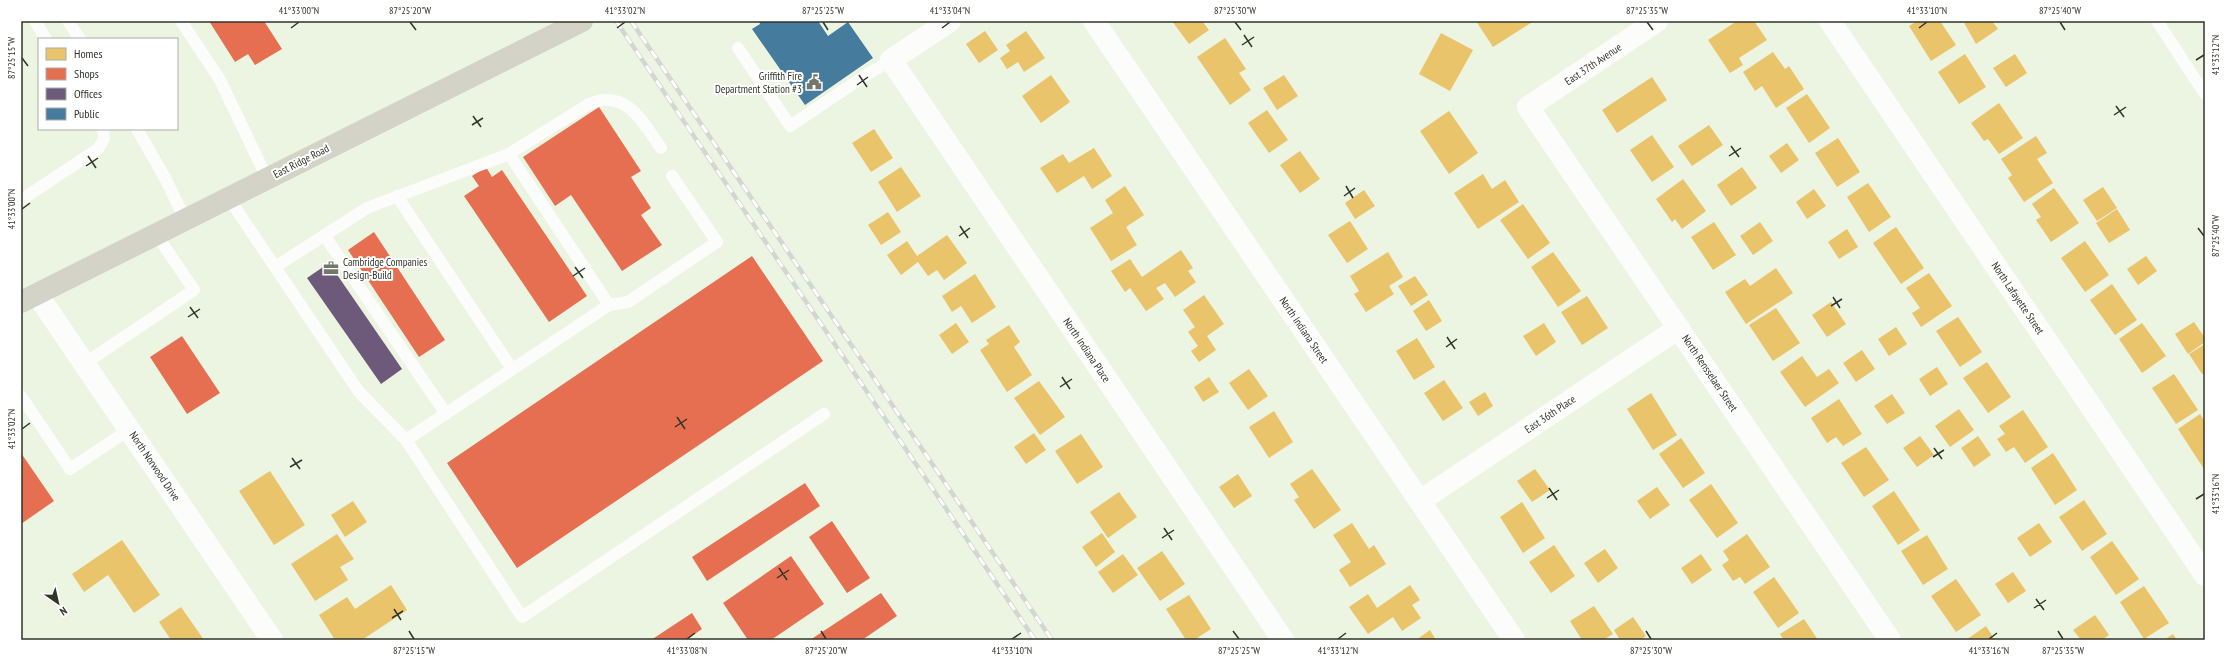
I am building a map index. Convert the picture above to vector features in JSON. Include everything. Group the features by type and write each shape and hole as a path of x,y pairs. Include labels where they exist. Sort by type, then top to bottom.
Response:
{"main road":[{"name":"East Ridge Road","path":"29,298 582,21"}],"street":[{"name":"North Indiana Street","path":"1094,21 1514,640"},
{"name":"East 37th Avenue","path":"1528,107 1657,21"},
{"name":"North Lafayette Street","path":"1830,21 2205,575"},
{"path":"891,60 940,23"},
{"name":"North Indiana Place","path":"891,60 1283,640"},
{"name":"North Rensselaer Street","path":"1528,107 1890,640"},
{"name":"North Norwood Drive","path":"29,298 84,364 130,429 272,640"},
{"name":"East 36th Place","path":"1420,501 1679,328"}],"lane":[{"path":"35,21 45,38"},
{"path":"68,21 79,38"},
{"path":"180,21 220,80 267,178"},
{"path":"2157,21 2205,94"},
{"path":"738,48 790,126 891,60"},
{"path":"275,267 355,214 397,196 509,154 590,104 599,100 609,99 632,108 661,148"},
{"path":"21,200 98,149 104,139 102,130"},
{"path":"138,130 165,178 185,219"},
{"path":"509,154 609,305"},
{"path":"406,440 609,305 628,302 717,242 672,176"},
{"path":"397,196 512,369"},
{"path":"228,197 359,392 406,440 522,617 824,414"},
{"path":"84,364 194,290 156,234"},
{"path":"324,235 446,414"},
{"path":"21,396 70,469 130,429"}],"building: Homes":[{"path":"1172,21 1202,21 1209,30 1189,44"},
{"path":"1476,21 1534,21 1493,47"},
{"path":"1737,21 1754,21 1767,40 1739,58 1743,65 1730,73 1708,40"},
{"path":"1917,21 1940,21 1956,45 1931,61 1909,26"},
{"path":"1963,21 1992,21 1998,29 1976,44"},
{"path":"985,31 998,50 979,63 966,44"},
{"path":"1026,31 1045,58 1024,72 1018,62 1007,69 1000,58 1010,51 1006,45"},
{"path":"1441,33 1473,50 1450,91 1419,74"},
{"path":"1225,38 1246,69 1239,73 1251,90 1230,105 1197,57"},
{"path":"1773,52 1785,69 1789,66 1804,89 1776,108 1762,86 1755,91 1743,72"},
{"path":"1965,54 1986,87 1959,104 1938,72"},
{"path":"2015,54 2027,73 2006,87 1993,68"},
{"path":"1051,75 1070,102 1041,123 1022,96"},
{"path":"1284,75 1298,96 1277,110 1263,88"},
{"path":"1652,77 1667,100 1617,133 1602,110"},
{"path":"1807,94 1830,128 1809,143 1786,108"},
{"path":"1999,103 2023,138 1999,154 1988,139 1984,141 1971,123"},
{"path":"1267,110 1288,140 1269,153 1248,123"},
{"path":"1449,111 1478,153 1449,174 1420,131"},
{"path":"1709,125 1723,145 1692,166 1678,146"},
{"path":"874,129 893,158 871,172 852,143"},
{"path":"1652,135 1674,167 1652,182 1630,150"},
{"path":"2036,136 2047,153 2037,159 2053,183 2024,202 2008,178 2012,175 2001,159"},
{"path":"1838,138 1860,172 1837,187 1815,153"},
{"path":"1787,143 1799,160 1781,173 1769,156"},
{"path":"1094,148 1112,176 1092,189 1084,176 1057,193 1040,168 1063,154 1069,163"},
{"path":"1300,151 1320,179 1300,193 1280,165"},
{"path":"901,167 921,196 897,212 878,182"},
{"path":"1742,167 1757,188 1731,206 1717,185"},
{"path":"1483,174 1492,189 1505,180 1519,202 1478,229 1454,193"},
{"path":"1683,179 1706,211 1682,229 1675,219 1672,222 1656,199"},
{"path":"1868,183 1891,217 1869,232 1847,197"},
{"path":"1125,186 1144,215 1126,227 1137,245 1111,261 1090,228 1113,213 1105,200"},
{"path":"2103,187 2117,208 2097,221 2083,200"},
{"path":"2054,188 2079,223 2051,242 2036,220 2041,217 2032,204"},
{"path":"1814,189 1826,206 1807,219 1796,202"},
{"path":"1364,190 1375,206 1355,219 1345,203"},
{"path":"1523,204 1550,243 1528,259 1500,220"},
{"path":"2117,209 2130,230 2109,243 2096,223"},
{"path":"888,212 901,232 881,245 868,225"},
{"path":"1350,221 1368,249 1347,263 1328,235"},
{"path":"1714,222 1736,255 1713,270 1691,237"},
{"path":"1760,222 1773,241 1753,255 1740,236"},
{"path":"1896,227 1924,268 1901,284 1873,243"},
{"path":"1847,229 1858,247 1839,259 1828,242"},
{"path":"947,235 967,263 944,280 937,270 928,276 918,262 901,275 887,255 907,241 917,256"},
{"path":"2085,241 2109,275 2085,292 2061,258"},
{"path":"1181,250 1193,268 1188,271 1196,282 1175,297 1165,283 1156,288 1164,299 1146,311 1130,288 1125,292 1111,271 1130,259 1142,277"},
{"path":"1388,252 1403,277 1389,286 1394,294 1366,312 1354,294 1359,291 1350,276"},
{"path":"1553,252 1581,291 1558,307 1531,267"},
{"path":"2146,256 2157,271 2138,285 2127,269"},
{"path":"1776,268 1793,293 1746,324 1725,292 1745,279 1750,286"},
{"path":"1929,273 1952,306 1921,327 1912,313 1920,308 1906,288"},
{"path":"975,274 996,307 972,323 961,306 952,312 942,296"},
{"path":"1415,276 1428,295 1411,306 1398,286"},
{"path":"2112,284 2137,320 2115,335 2090,300"},
{"path":"1204,295 1224,324 1207,336 1216,350 1199,362 1191,351 1198,346 1188,332 1195,327 1183,310"},
{"path":"1587,296 1608,328 1582,345 1561,312"},
{"path":"1429,300 1442,321 1426,331 1413,311"},
{"path":"1831,302 1846,324 1827,337 1812,315"},
{"path":"1776,308 1800,343 1773,361 1749,325"},
{"path":"1958,317 1982,352 1960,367 1936,331"},
{"path":"2194,322 2205,338 2205,342 2188,354 2175,334"},
{"path":"956,323 969,342 952,354 939,335"},
{"path":"1544,323 1556,342 1536,356 1523,336"},
{"path":"2142,323 2166,356 2142,373 2119,339"},
{"path":"1009,325 1020,342 1014,347 1032,375 1007,392 980,350 989,344 986,340"},
{"path":"1896,327 1907,344 1889,356 1878,339"},
{"path":"1417,338 1435,367 1414,380 1396,351"},
{"path":"2205,344 2205,373 2202,374 2189,354"},
{"path":"1862,350 1875,369 1856,382 1843,363"},
{"path":"1802,356 1817,377 1829,369 1839,383 1805,407 1780,372"},
{"path":"1987,362 2011,397 1988,413 1963,378"},
{"path":"1937,367 1948,384 1930,396 1919,379"},
{"path":"1249,369 1268,396 1248,410 1229,383"},
{"path":"2174,374 2198,410 2176,424 2152,388"},
{"path":"1209,377 1219,392 1203,402 1194,387"},
{"path":"1444,380 1463,408 1443,421 1424,393"},
{"path":"1039,381 1065,417 1040,435 1014,398"},
{"path":"1485,392 1493,406 1478,416 1469,402"},
{"path":"1651,393 1677,435 1653,450 1627,409"},
{"path":"1892,394 1905,413 1887,424 1874,406"},
{"path":"1839,399 1862,434 1843,446 1836,437 1827,443 1811,418"},
{"path":"1959,409 1974,430 1950,447 1935,426"},
{"path":"2023,410 2048,447 2025,463 2014,447 2006,452 1997,439 2005,434 1999,426"},
{"path":"1274,411 1293,442 1269,458 1249,427"},
{"path":"2200,414 2205,422 2204,469 2178,429"},
{"path":"1034,433 1046,450 1026,464 1014,447"},
{"path":"1081,434 1103,467 1077,484 1055,451"},
{"path":"1920,436 1934,455 1917,467 1903,448"},
{"path":"1978,436 1991,455 1974,467 1961,448"},
{"path":"1681,438 1705,473 1683,488 1659,454"},
{"path":"1866,447 1889,480 1864,497 1841,463"},
{"path":"2053,453 2077,490 2055,505 2031,468"},
{"path":"1312,469 1341,510 1314,529 1294,500 1299,497 1290,484"},
{"path":"1535,469 1550,490 1532,502 1517,481"},
{"path":"270,471 305,525 274,545 239,491"},
{"path":"1238,474 1252,496 1234,508 1219,487"},
{"path":"1711,484 1738,523 1717,538 1689,500"},
{"path":"1657,487 1670,505 1650,519 1637,501"},
{"path":"1894,491 1920,530 1898,545 1872,506"},
{"path":"1119,492 1137,517 1108,538 1090,512"},
{"path":"2084,500 2107,534 2082,551 2059,517"},
{"path":"353,501 367,522 345,537 331,515"},
{"path":"1522,502 1545,538 1523,553 1500,517"},
{"path":"1352,523 1369,549 1374,545 1386,564 1350,587 1339,570 1351,562 1333,535"},
{"path":"2039,523 2052,542 2030,557 2017,538"},
{"path":"1102,533 1115,552 1096,567 1082,547"},
{"path":"337,534 354,559 340,567 348,580 315,601 291,564"},
{"path":"1747,534 1770,567 1745,584 1740,577 1733,581 1722,565 1729,560 1723,551"},
{"path":"1927,535 1948,569 1923,585 1901,551"},
{"path":"122,540 160,595 134,613 108,575 84,592 72,574"},
{"path":"2112,541 2139,579 2116,595 2090,557"},
{"path":"1554,545 1575,576 1551,593 1529,562"},
{"path":"1605,549 1618,568 1598,583 1584,563"},
{"path":"1162,551 1185,584 1160,601 1137,568"},
{"path":"1123,554 1138,575 1113,593 1098,572"},
{"path":"1701,554 1712,570 1692,584 1681,568"},
{"path":"2013,572 2026,591 2008,603 1995,584"},
{"path":"1774,577 1799,613 1778,628 1753,592"},
{"path":"1956,579 1981,615 1956,632 1931,596"},
{"path":"391,585 407,610 362,640 335,640 319,615 347,597 355,609"},
{"path":"1410,585 1420,600 1412,605 1421,618 1402,631 1393,617 1368,634 1349,607 1368,594 1377,608"},
{"path":"2144,586 2169,623 2144,639 2120,602"},
{"path":"1189,595 1211,629 1194,640 1186,640 1166,609"},
{"path":"1594,606 1613,634 1603,640 1582,640 1570,621"},
{"path":"181,607 204,640 171,640 159,622"},
{"path":"2095,615 2109,635 2102,640 2081,640 2073,630"},
{"path":"1633,617 1646,636 1640,640 1620,640 1614,630"},
{"path":"1804,619 1818,640 1784,640 1780,634"},
{"path":"1986,626 1995,640 1966,640"},
{"path":"1430,630 1436,640 1416,640"},
{"path":"2173,634 2177,640 2164,640"}],"building: Shops":[{"path":"209,21 264,21 282,49 255,65 248,54 235,62"},
{"path":"599,107 641,171 631,177 651,208 641,215 662,245 622,271 571,195 555,206 523,157"},
{"path":"486,167 492,177 502,170 587,296 549,322 464,196 479,186 472,176"},
{"path":"374,232 445,340 419,357 348,250"},
{"path":"752,256 823,361 517,568 447,463"},
{"path":"182,336 220,393 187,414 150,357"},
{"path":"21,453 54,501 21,524"},
{"path":"805,483 820,506 707,581 692,557"},
{"path":"832,521 870,578 847,593 809,537"},
{"path":"791,556 824,604 771,640 748,640 723,603"},
{"path":"881,593 897,616 862,640 810,640"},
{"path":"692,613 702,629 686,640 651,640"}],"building: Offices":[{"path":"329,263 402,369 381,384 307,278"}],"building: Public":[{"name":"Griffith Fire Department Station #3","path":"759,21 818,21 828,36 848,22 873,58 805,105 752,29 760,24"}],"railway":[{"path":"616,21 1035,640"},
{"path":"631,21 1052,640"}],"place":[{"name":"Griffith Fire Department Station #3","path":"814,82"},
{"name":"Cambridge Companies Design-Build","path":"331,268"}]}
